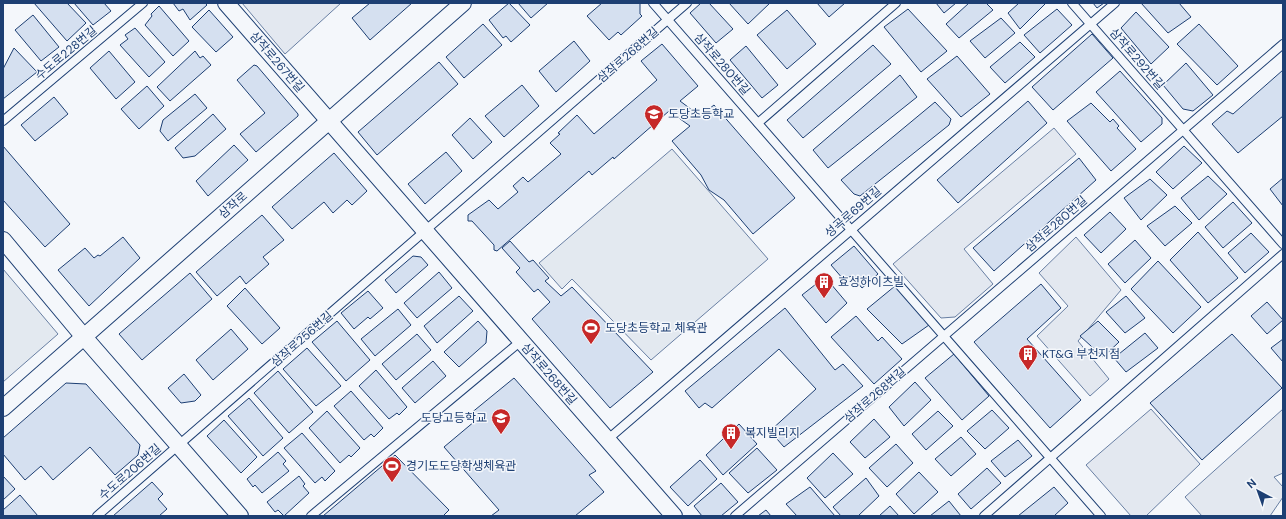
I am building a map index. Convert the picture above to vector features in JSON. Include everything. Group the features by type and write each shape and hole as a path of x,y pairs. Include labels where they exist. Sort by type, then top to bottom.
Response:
{"street":[{"name":"삼작로267번길","path":"226,3 328,121"},
{"name":"삼작로","path":"3,408 463,3"},
{"name":"삼작로268번길","path":"328,121 674,516"},
{"path":"3,240 84,337 240,516"}],"lane":[{"name":"수도로228번길","path":"3,121 144,3"},
{"name":"삼작로280번길","path":"653,3 1101,516"},
{"path":"668,20 686,3"},
{"path":"758,123 896,3"},
{"name":"삼작로292번길","path":"1072,3 1283,244"},
{"name":"성곡로69번길","path":"607,440 1115,3"},
{"name":"삼작로268번길","path":"425,232 668,20"},
{"path":"1183,130 1283,44"},
{"name":"삼작로280번길","path":"944,336 1183,130"},
{"name":"삼작로256번길","path":"179,446 425,232"},
{"path":"984,516 1049,457 1283,254"},
{"name":"삼작로268번길","path":"734,516 944,336"},
{"path":"311,516 521,341"},
{"name":"수도로206번길","path":"97,516 179,446"}],"shaded area":[{"path":"242,3 341,3 285,54"},
{"path":"1054,128 1076,154 964,249 993,284 955,317 941,318 893,264"},
{"path":"672,149 768,259 651,360 572,279 562,289 539,263"},
{"path":"1076,237 1121,290 1078,341 1109,379 1090,396 1037,336 1068,306 1039,273"},
{"path":"3,269 58,334 3,382"},
{"path":"1151,409 1200,464 1146,516 1131,516 1086,465"},
{"path":"1283,409 1283,473 1274,477 1283,487 1283,497 1270,516 1202,516 1185,497"}],"building":[{"path":"34,3 67,3 86,23 67,41"},
{"path":"74,3 104,3 111,11 93,25"},
{"path":"173,3 205,3 207,5 190,20 183,9 179,11"},
{"path":"370,3 412,3 370,40 352,18"},
{"path":"509,3 530,25 511,42 506,36 503,38 489,20"},
{"path":"518,3 548,3 531,18"},
{"path":"602,3 640,3 640,14 642,16 621,35 618,32 609,40 587,16"},
{"path":"701,3 709,3 733,29 716,43 690,13"},
{"path":"729,3 770,3 748,24"},
{"path":"817,3 845,3 829,17"},
{"path":"936,3 956,3 944,13"},
{"path":"969,3 986,3 993,10 959,38 946,24"},
{"path":"1019,3 1046,3 1020,29 1008,13"},
{"path":"1093,3 1104,3 1097,8"},
{"path":"1141,3 1179,3 1191,17 1168,33"},
{"path":"159,6 189,41 173,56 145,25 152,16 151,14"},
{"path":"908,9 947,51 921,72 884,27"},
{"path":"1057,9 1072,25 1040,53 1024,35"},
{"path":"209,10 233,37 216,52 192,27"},
{"path":"787,10 816,44 787,69 757,35"},
{"path":"1136,12 1169,47 1151,64 1121,28"},
{"path":"33,15 59,47 41,61 15,30"},
{"path":"1001,18 1015,33 985,58 970,41"},
{"path":"483,24 502,45 464,78 446,57"},
{"path":"1199,24 1238,66 1217,85 1177,44"},
{"path":"135,28 165,62 149,77 120,45 128,39 125,35"},
{"path":"1092,34 1113,58 1053,110 1032,87"},
{"path":"574,41 590,61 556,92 539,71"},
{"path":"1020,42 1035,57 1005,83 990,67"},
{"path":"662,44 698,86 680,101 700,116 714,105 795,198 753,234 724,200 709,190 701,175 672,141 690,126 669,111 614,159 613,157 592,175 589,171 497,251 494,250 494,245 472,221 468,221 468,215 489,200 498,209 518,192 513,186 523,177 528,182 561,154 550,143 577,115 594,134 657,80 641,61"},
{"path":"873,45 891,64 803,138 787,120"},
{"path":"746,46 778,85 762,98 730,60"},
{"path":"14,48 37,72 3,99 3,69"},
{"path":"109,51 135,82 116,99 90,68"},
{"path":"195,51 200,58 203,56 211,65 170,101 157,87"},
{"path":"957,56 990,94 961,117 927,79"},
{"path":"439,62 458,84 377,155 358,132"},
{"path":"1186,63 1213,95 1193,111 1183,109 1163,85"},
{"path":"254,65 257,66 298,114 298,116 256,152 240,134 265,113 237,80"},
{"path":"1283,70 1283,116 1238,153 1212,124 1227,111 1233,114"},
{"path":"1120,71 1162,118 1162,124 1141,142 1096,92"},
{"path":"900,75 917,97 828,168 813,150"},
{"path":"522,85 539,106 504,137 485,116"},
{"path":"147,86 164,106 139,129 121,109"},
{"path":"195,94 207,108 168,141 160,131 163,120"},
{"path":"54,97 68,114 35,141 21,125"},
{"path":"1028,101 1047,123 958,203 937,180"},
{"path":"935,102 951,119 949,125 860,196 854,194 841,180"},
{"path":"1091,103 1110,122 1113,119 1119,126 1117,128 1136,149 1111,171 1067,121"},
{"path":"213,114 226,129 195,156 183,158 175,148"},
{"path":"470,118 492,142 473,159 452,135"},
{"path":"234,145 248,160 208,196 196,181"},
{"path":"3,146 70,224 45,247 3,200"},
{"path":"1184,146 1202,163 1173,189 1156,172"},
{"path":"446,152 462,171 425,204 408,184"},
{"path":"334,153 367,191 352,205 347,200 333,213 324,202 292,229 272,207"},
{"path":"1079,158 1096,180 994,271 973,248"},
{"path":"1208,176 1227,194 1199,220 1181,198"},
{"path":"1283,178 1283,206 1270,189"},
{"path":"1150,179 1167,195 1141,220 1124,198"},
{"path":"1233,202 1252,223 1223,248 1205,227"},
{"path":"1175,206 1192,223 1165,246 1147,226"},
{"path":"1110,212 1126,229 1101,253 1084,235"},
{"path":"262,215 284,240 263,257 269,264 246,284 240,276 217,296 196,272"},
{"path":"1198,232 1238,278 1208,303 1170,260"},
{"path":"1251,233 1269,252 1245,273 1228,253"},
{"path":"123,237 140,258 89,306 58,270 85,248 94,258 98,255 100,256"},
{"path":"1135,240 1151,258 1125,283 1108,264"},
{"name":"도당초등학교 체육관","path":"510,241 529,262 533,260 549,278 545,281 561,296 572,287 653,372 610,408 532,319 550,302 538,289 534,292 516,272 520,268 502,248"},
{"path":"854,246 878,274 862,288 852,276 843,279 831,265"},
{"path":"413,256 421,257 428,265 396,293 385,280"},
{"path":"1158,261 1201,307 1173,333 1131,289"},
{"path":"439,272 452,288 417,318 404,303"},
{"path":"190,273 212,299 142,360 119,334"},
{"name":"효성하이츠빌","path":"825,277 847,303 826,323 802,295"},
{"name":"KT&G 부천지점","path":"1041,284 1061,308 1027,339 1081,400 1050,428 974,342"},
{"path":"895,286 929,325 902,344 867,309"},
{"path":"245,288 280,328 262,344 227,306"},
{"path":"368,291 383,308 370,319 368,317 354,329 341,313"},
{"path":"459,296 473,311 437,343 424,326"},
{"path":"1126,296 1145,318 1125,333 1106,312"},
{"path":"1267,302 1283,320 1267,334 1251,316"},
{"path":"785,308 835,370 843,364 863,386 784,447 770,431 816,389 779,349 712,408 705,403 699,408 685,391"},
{"path":"398,309 411,325 375,356 361,339"},
{"path":"856,316 878,341 882,337 902,359 874,384 831,337"},
{"path":"337,321 370,360 346,381 312,342"},
{"path":"478,321 487,331 486,343 459,367 444,352"},
{"path":"1098,321 1119,342 1103,357 1080,336"},
{"path":"231,329 248,349 213,380 196,360"},
{"path":"1145,333 1158,348 1126,372 1114,358"},
{"path":"417,334 431,350 396,380 382,364"},
{"path":"1232,334 1282,388 1202,460 1150,403"},
{"path":"1283,339 1283,362 1271,348"},
{"path":"307,348 341,386 316,406 283,369"},
{"path":"954,354 989,396 962,420 925,378"},
{"path":"433,361 446,376 415,403 402,388"},
{"path":"376,370 407,407 399,415 397,413 389,419 359,386"},
{"path":"278,371 313,412 289,433 254,393"},
{"path":"184,374 201,395 195,401 181,403 168,388"},
{"path":"514,378 596,471 589,475 604,492 575,516 491,516 499,510 444,447 475,421 470,414"},
{"path":"915,382 931,400 904,426 889,407"},
{"path":"66,383 86,384 140,445 138,455 115,475 90,447 53,480 41,466 25,480 3,454 3,438"},
{"path":"351,391 383,428 374,437 371,434 364,440 334,406"},
{"path":"249,398 283,438 263,456 228,416"},
{"path":"992,410 1009,428 985,449 967,431"},
{"path":"327,411 360,448 351,457 349,455 340,463 309,428"},
{"path":"938,411 953,426 926,450 912,434"},
{"path":"874,419 890,437 865,458 850,442"},
{"path":"224,420 257,457 241,473 207,436"},
{"name":"복지빌리지","path":"739,424 757,444 723,475 706,455"},
{"path":"302,433 335,471 325,481 322,477 315,483 284,448"},
{"path":"961,437 976,454 951,476 935,459"},
{"path":"1018,440 1032,456 1005,477 991,461"},
{"path":"896,444 913,463 887,487 869,468"},
{"name":"복지빌리지","path":"757,448 777,470 748,493 729,473"},
{"path":"278,452 286,461 283,464 289,471 262,493 255,485 253,487 247,479"},
{"path":"833,453 853,474 825,498 807,478"},
{"name":"경기도도당학생체육관","path":"395,455 449,510 443,516 323,516"},
{"path":"700,460 717,479 688,506 670,487"},
{"path":"987,468 1001,483 971,509 958,494"},
{"path":"919,472 938,492 914,514 896,494"},
{"path":"3,476 15,489 3,500"},
{"path":"299,476 305,484 303,486 309,493 284,516 278,510 275,512 267,502"},
{"path":"866,478 879,496 858,516 841,516 833,507"},
{"path":"152,482 163,494 158,499 167,509 159,516 113,516"},
{"path":"721,483 738,502 721,516 702,516 694,506"},
{"path":"810,487 835,516 797,516 786,504"},
{"path":"1054,487 1068,503 1054,516 1018,516"},
{"path":"20,495 38,516 3,516 3,510"},
{"path":"949,501 961,516 930,516"},
{"path":"890,506 899,516 879,516"},
{"path":"766,510 771,516 758,516"}],"place":[{"name":"도당초등학교","path":"654,131"},
{"name":"효성하이츠빌","path":"824,299"},
{"name":"도당초등학교 체육관","path":"591,345"},
{"name":"KT&G 부천지점","path":"1028,371"},
{"name":"도당고등학교","path":"501,435"},
{"name":"복지빌리지","path":"731,450"},
{"name":"경기도도당학생체육관","path":"392,483"}]}
